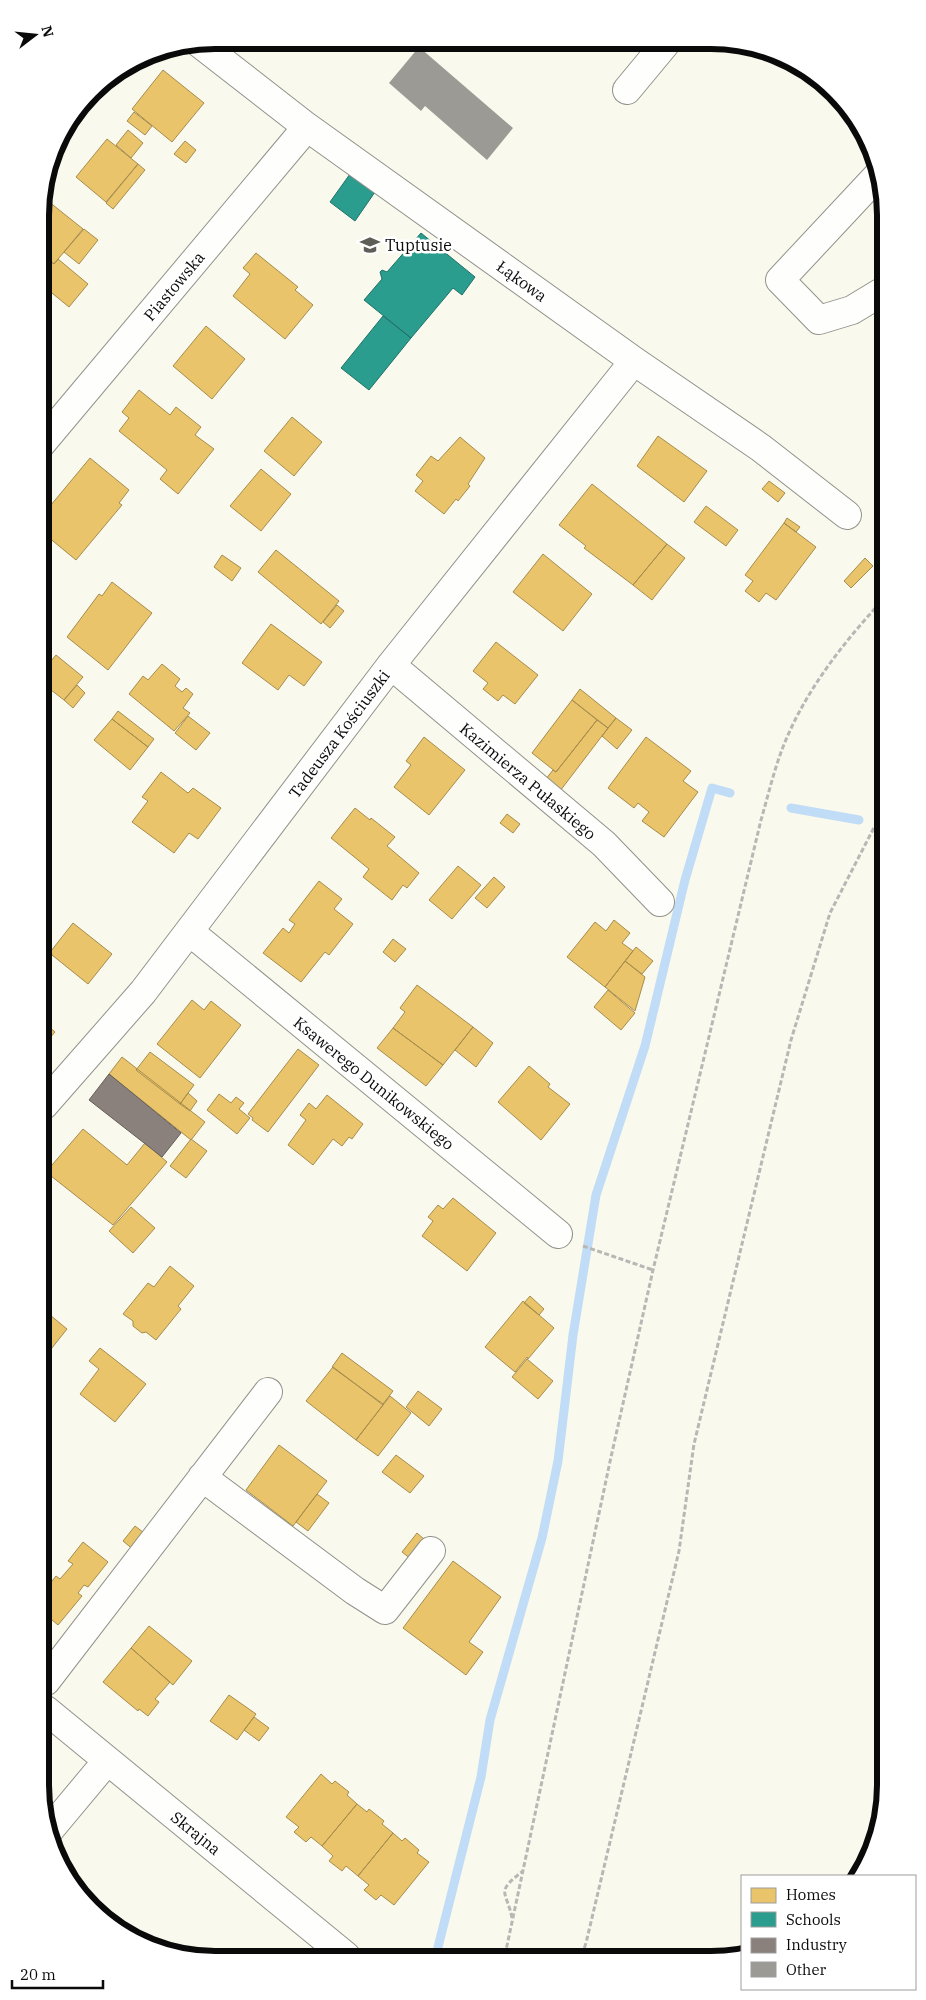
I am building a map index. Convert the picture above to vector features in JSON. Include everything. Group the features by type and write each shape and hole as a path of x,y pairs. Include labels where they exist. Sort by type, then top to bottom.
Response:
{"street":[{"name":"Łąkowa","path":"207,49 306,127 634,361 761,448 847,516"},
{"path":"626,90 661,49"},
{"name":"Piastowska","path":"49,434 306,127"},
{"path":"874,180 780,280 819,320 852,310 877,295"},
{"name":"Tadeusza Kościuszki","path":"49,1099 143,992 391,665 634,361"},
{"name":"Kazimierza Pułaskiego","path":"391,665 604,844 660,902"},
{"name":"Ksawerego Dunikowskiego","path":"190,932 558,1234"},
{"path":"49,1677 268,1392"},
{"path":"202,1477 354,1591 385,1610 431,1551"},
{"name":"Skrajna","path":"49,1713 340,1951"},
{"path":"53,1825 107,1761"}],"path":[{"path":"505,1951 565,1668 654,1270 761,820 783,747 805,702 832,660 877,608"},
{"path":"583,1951 678,1551 694,1444 792,1040 830,913 877,822"},
{"path":"583,1246 654,1270"},
{"path":"513,1919 504,1893 506,1887 523,1871"}],"building: Homes":[{"path":"163,70 204,103 172,142 132,109"},
{"path":"134,112 152,126 145,135 127,121"},
{"path":"128,130 143,143 131,158 116,145"},
{"path":"107,139 138,164 106,202 76,177"},
{"path":"185,141 196,150 186,163 174,154"},
{"path":"138,164 145,170 113,209 106,203"},
{"path":"49,202 83,229 54,264 49,260"},
{"path":"84,229 98,240 79,264 64,252"},
{"path":"256,253 298,287 295,290 313,305 285,339 233,296 250,274 243,268"},
{"path":"58,259 88,284 69,307 49,291 49,260 54,264"},
{"path":"206,326 245,359 212,399 173,366"},
{"path":"139,390 170,415 176,407 201,427 195,435 214,449 178,494 160,479 167,470 119,431 129,418 122,412"},
{"path":"292,417 322,442 294,476 264,451"},
{"path":"658,436 707,471 684,502 637,466"},
{"path":"460,437 485,458 468,484 470,486 444,514 415,491 423,481 416,475 431,456 438,461"},
{"path":"90,458 129,490 119,503 122,505 76,560 49,538 49,507"},
{"path":"261,469 291,494 261,531 230,506"},
{"path":"769,481 785,493 778,502 762,489"},
{"path":"592,484 667,544 633,585 584,548 586,546 559,525"},
{"path":"706,506 738,530 726,546 694,522"},
{"path":"787,518 800,527 796,532 784,523"},
{"path":"784,523 816,547 776,600 766,593 759,602 745,591 753,581 745,575"},
{"path":"667,544 685,558 652,600 633,585"},
{"path":"276,550 339,601 321,624 258,572"},
{"path":"543,554 592,594 563,631 513,592"},
{"path":"222,555 241,568 232,581 214,567"},
{"path":"865,558 873,566 851,588 844,581"},
{"path":"112,582 152,613 108,670 67,637 99,594 102,596"},
{"path":"337,605 344,611 330,628 323,622"},
{"path":"271,624 322,662 304,686 289,675 278,690 242,663"},
{"path":"496,642 538,675 515,704 503,695 498,701 483,689 488,683 473,671"},
{"path":"56,655 83,677 64,700 49,688 49,664"},
{"path":"162,664 180,679 175,686 182,692 186,688 193,694 183,708 190,713 174,731 129,694 143,676 148,680"},
{"path":"77,685 85,693 73,708 64,700"},
{"path":"580,689 616,718 608,728 572,700"},
{"path":"572,700 597,720 556,772 532,753"},
{"path":"118,711 154,739 148,747 112,719"},
{"path":"188,716 210,733 196,750 175,733"},
{"path":"616,718 632,730 617,749 602,736"},
{"path":"112,719 148,747 130,770 94,740"},
{"path":"597,720 608,728 560,791 545,780 553,770 556,772"},
{"path":"424,737 465,770 429,815 394,787 411,765 406,761"},
{"path":"646,737 691,771 683,781 698,792 664,837 642,821 649,812 638,803 634,808 608,788"},
{"path":"161,772 188,793 193,788 221,808 198,839 189,833 174,853 132,822 148,801 142,797"},
{"path":"355,808 395,837 387,846 419,873 407,888 403,885 392,900 363,877 369,869 331,838"},
{"path":"507,814 520,824 513,833 500,823"},
{"path":"458,866 481,885 452,919 429,900"},
{"path":"494,877 505,887 487,908 475,898"},
{"path":"319,881 342,899 334,909 353,924 329,955 325,952 301,982 263,953 283,928 289,933 295,924 289,920"},
{"path":"614,920 630,933 622,943 633,951 605,987 567,957 595,922 606,931"},
{"path":"73,923 112,954 88,984 52,955 51,951"},
{"path":"393,939 406,949 395,962 383,952"},
{"path":"636,947 653,961 642,974 625,961"},
{"path":"625,961 645,977 635,1011 605,987"},
{"path":"417,985 473,1027 443,1065 393,1028 405,1012 400,1008"},
{"path":"608,990 635,1013 621,1030 594,1007"},
{"path":"192,1000 204,1010 211,1001 241,1025 200,1078 157,1044"},
{"path":"49,1027 55,1032 49,1039"},
{"path":"473,1027 493,1043 476,1067 455,1050"},
{"path":"393,1028 443,1065 426,1086 377,1048"},
{"path":"298,1049 319,1065 268,1132 252,1120 253,1118 248,1114"},
{"path":"150,1052 194,1085 180,1104 136,1070"},
{"path":"122,1057 205,1122 191,1140 109,1074"},
{"path":"529,1066 550,1084 548,1087 570,1104 541,1140 498,1102"},
{"path":"188,1093 197,1101 190,1111 180,1104"},
{"path":"219,1094 231,1103 236,1097 244,1103 239,1109 250,1118 237,1134 207,1110"},
{"path":"327,1095 363,1124 352,1139 349,1137 342,1146 333,1139 313,1165 288,1145 306,1120 300,1115 309,1103 316,1109"},
{"path":"83,1129 127,1165 145,1143 167,1162 113,1225 49,1174 49,1169"},
{"path":"191,1139 207,1151 186,1178 170,1166"},
{"path":"453,1198 496,1233 467,1271 422,1236 433,1221 428,1217 438,1205 443,1209"},
{"path":"131,1207 155,1228 133,1253 109,1231"},
{"path":"170,1266 194,1286 178,1306 181,1309 156,1340 146,1332 142,1333 133,1326 133,1321 123,1314 148,1283 154,1287"},
{"path":"530,1296 544,1309 539,1315 524,1303"},
{"path":"523,1301 554,1328 515,1372 485,1347"},
{"path":"49,1314 67,1329 49,1352"},
{"path":"100,1348 146,1384 115,1422 80,1394 99,1369 89,1361"},
{"path":"342,1353 393,1391 383,1404 332,1367"},
{"path":"527,1359 553,1381 538,1399 512,1377"},
{"path":"333,1367 383,1405 356,1440 306,1401"},
{"path":"418,1391 442,1409 429,1426 406,1407"},
{"path":"390,1396 411,1413 378,1456 356,1440"},
{"path":"279,1445 327,1481 293,1526 246,1490"},
{"path":"396,1455 424,1476 410,1493 382,1472"},
{"path":"317,1494 329,1503 308,1531 296,1522"},
{"path":"135,1526 148,1536 135,1551 123,1541"},
{"path":"417,1533 425,1540 411,1559 402,1552"},
{"path":"83,1542 108,1562 88,1587 84,1585 78,1593 82,1596 58,1625 49,1617 49,1585 56,1576 60,1579 73,1564 68,1561"},
{"path":"453,1561 501,1597 469,1642 483,1652 466,1675 403,1628"},
{"path":"149,1626 192,1661 173,1685 131,1648"},
{"path":"131,1648 170,1682 155,1699 159,1702 148,1716 139,1709 138,1711 103,1682"},
{"path":"229,1695 256,1714 237,1740 210,1721"},
{"path":"254,1717 269,1728 259,1741 244,1730"},
{"path":"321,1774 332,1784 335,1781 349,1792 347,1795 357,1804 322,1846 311,1837 306,1842 294,1832 299,1827 286,1817"},
{"path":"357,1804 367,1812 369,1809 384,1821 382,1824 393,1833 358,1876 346,1866 342,1871 329,1861 333,1856 322,1846"},
{"path":"393,1833 402,1841 405,1838 419,1850 417,1853 429,1862 394,1905 381,1895 376,1900 364,1890 369,1885 358,1876"}],"building: Schools":[{"path":"350,174 375,192 355,221 330,202"},
{"path":"421,233 475,277 462,295 453,288 411,338 364,300 382,279 380,272 382,270 387,272"},
{"path":"383,316 411,338 369,390 341,368"}],"building: Industry":[{"path":"109,1074 181,1133 162,1157 89,1100"}],"building: Other":[{"path":"417,49 421,49 513,128 487,160 425,106 421,111 389,83"}],"waterway":[{"path":"437,1951 481,1777 490,1720 542,1538 558,1461 573,1335 596,1195 645,1046 685,880 712,788 730,793"},
{"path":"791,808 859,820"}],"place":[{"name":"Tuptusie","path":"370,245"}]}
